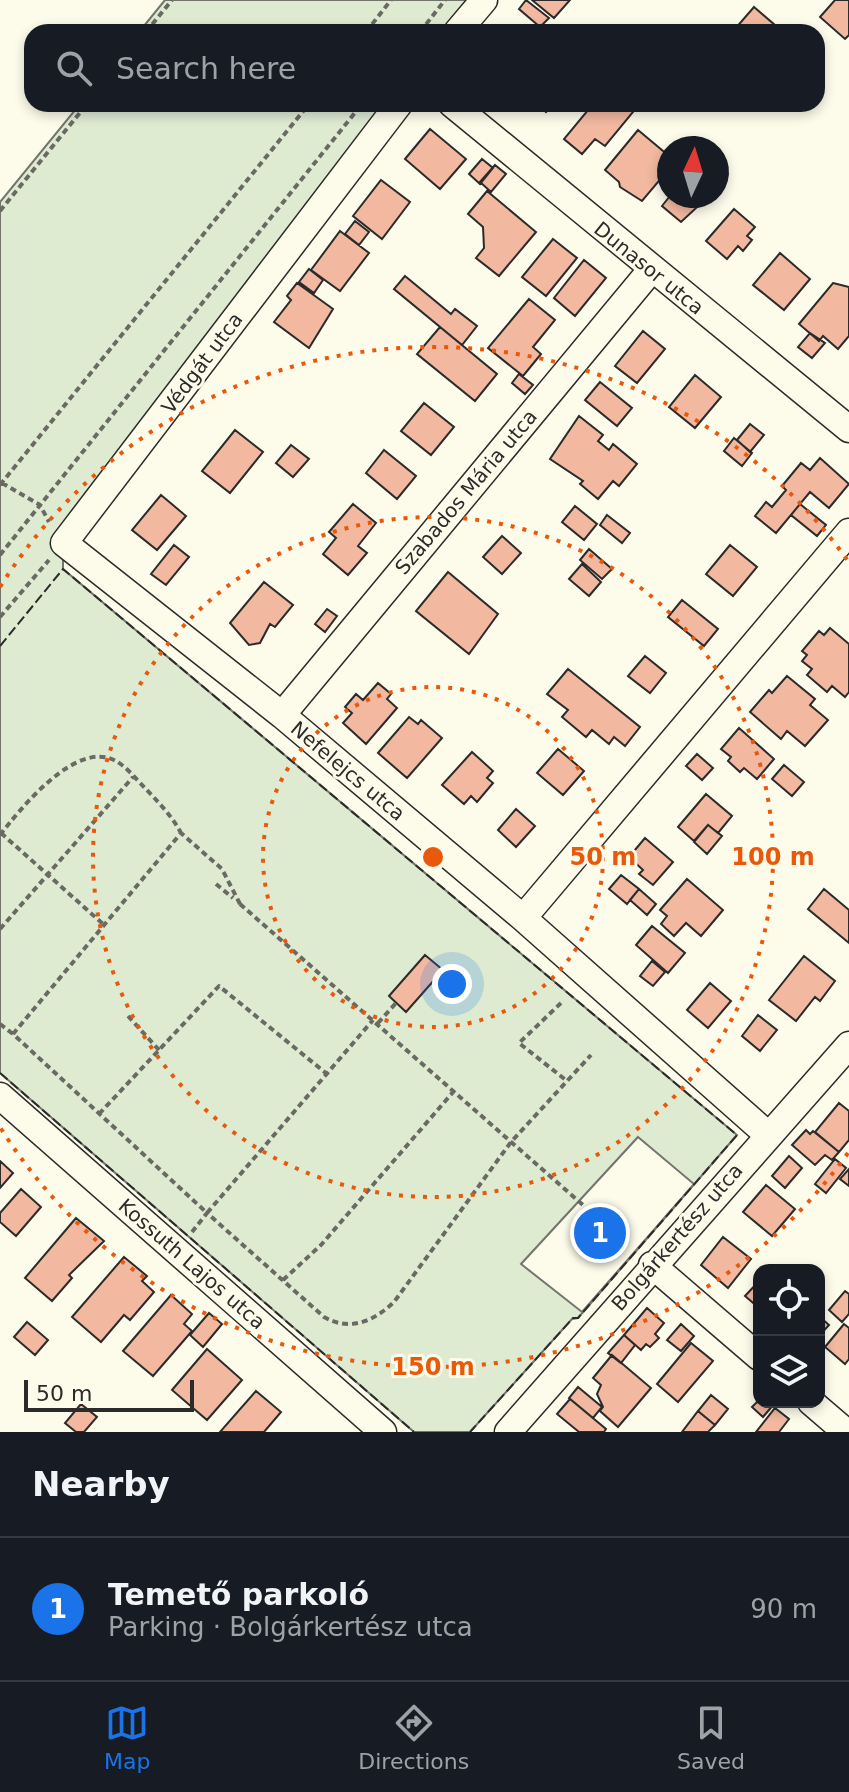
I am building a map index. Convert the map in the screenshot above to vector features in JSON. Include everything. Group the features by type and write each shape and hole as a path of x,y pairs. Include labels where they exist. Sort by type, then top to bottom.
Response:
{"street":[{"path":"464,24 484,0"},
{"name":"Védgát utca","path":"64,543 393,112"},
{"name":"Dunasor utca","path":"462,112 849,429"},
{"name":"Szabados Mária utca","path":"282,715 651,270"},
{"path":"523,918 849,532"},
{"name":"Nefelejcs utca","path":"64,543 282,715 523,918 768,1135"},
{"name":"Bolgárkertész utca","path":"508,1432 849,1045"},
{"name":"Kossuth Lajos utca","path":"0,1096 383,1432"},
{"path":"652,1265 753,1352"},
{"path":"818,1408 846,1432"}],"path":[{"path":"152,24 172,0"},
{"path":"372,24 391,0"},
{"path":"426,24 445,0"},
{"path":"0,211 80,112"},
{"path":"0,617 64,543 40,505 0,483 302,112"},
{"path":"0,555 356,112"},
{"path":"103,924 0,834 66,767 87,758 104,756 116,760 133,776 174,820 181,833 222,869 240,904"},
{"path":"0,929 133,776"},
{"path":"13,1034 181,833"},
{"path":"216,884 608,1227"},
{"path":"99,1114 219,986 327,1074"},
{"path":"191,1234 327,1074 396,1003"},
{"path":"561,1003 519,1043 567,1081"},
{"path":"128,1016 159,1050"},
{"path":"0,1024 207,1213 337,1324 369,1321 381,1314 511,1142 591,1055"},
{"path":"283,1280 321,1245 454,1091"}],"green space":[{"path":"165,0 482,0 463,24 146,24"},
{"path":"73,112 396,112 63,543 63,569 737,1135 578,1318 572,1319 470,1432 414,1432 0,1073 0,202","holes":["638,1137 694,1184 582,1312 521,1264"]}],"building":[{"path":"526,0 549,18 543,24 536,24 519,9"},
{"path":"532,0 570,0 554,18"},
{"path":"835,0 849,0 849,35 845,39 820,17"},
{"path":"754,7 774,24 739,24"},
{"path":"586,112 633,112 605,146 595,139 582,154 564,139"},
{"path":"430,129 466,159 440,189 405,159"},
{"path":"638,130 657,146 657,183 642,201 620,187 619,182 605,170"},
{"path":"482,159 493,168 480,184 469,174"},
{"path":"495,165 506,174 491,192 480,182"},
{"path":"381,180 410,202 382,239 353,216"},
{"path":"487,191 536,232 499,276 476,258 484,248 483,227 468,214"},
{"path":"664,208 696,208 681,222"},
{"path":"734,209 755,227 747,236 752,240 743,251 738,246 727,259 706,241"},
{"path":"355,221 369,232 359,245 345,234"},
{"path":"340,231 369,253 340,291 311,270"},
{"path":"553,239 577,258 546,296 522,277"},
{"path":"780,253 810,279 784,310 753,285"},
{"path":"584,260 606,278 575,316 554,298"},
{"path":"309,269 323,280 314,293 299,282"},
{"path":"405,276 451,314 455,309 477,326 462,345 394,289"},
{"path":"297,283 333,309 309,348 274,322 291,300 287,296"},
{"path":"833,283 849,287 849,336 838,349 823,336 819,341 799,324"},
{"path":"529,299 555,320 533,347 541,354 523,376 488,348"},
{"path":"440,327 497,374 475,401 417,354"},
{"path":"643,331 665,349 637,383 615,366"},
{"path":"810,333 825,343 812,358 798,347"},
{"path":"519,374 533,385 525,394 512,383"},
{"path":"695,375 721,397 695,428 669,407"},
{"path":"600,382 632,408 617,426 585,400"},
{"path":"424,403 454,427 431,455 401,431"},
{"path":"579,416 603,435 598,441 609,450 613,444 637,464 619,486 613,481 598,499 580,484 583,481 550,459"},
{"path":"750,424 764,435 750,452 737,440"},
{"path":"235,430 263,452 230,493 202,471"},
{"path":"734,438 752,453 742,466 724,451"},
{"path":"291,445 309,459 293,477 276,463"},
{"path":"384,450 416,476 397,499 366,473"},
{"path":"820,458 849,484 829,508 810,492 776,533 755,516 766,502 772,507 786,490 782,486 801,463 810,470"},
{"path":"161,495 186,516 157,550 132,530"},
{"path":"353,504 376,523 358,546 367,553 348,575 323,554 336,538 329,532"},
{"path":"800,504 826,525 817,536 791,515"},
{"path":"575,506 597,524 584,540 562,522"},
{"path":"607,515 630,533 622,543 600,525"},
{"path":"502,536 521,553 502,574 483,557"},
{"path":"174,545 189,557 166,585 151,574"},
{"path":"730,545 757,567 733,596 706,574"},
{"path":"589,549 612,569 602,579 580,560"},
{"path":"582,564 601,582 589,596 569,579"},
{"path":"448,572 498,614 469,654 416,611"},
{"path":"264,582 293,605 275,627 270,624 260,643 249,645 230,623"},
{"path":"682,600 718,629 704,646 668,617"},
{"path":"327,609 337,616 325,632 315,624"},
{"path":"830,628 849,644 849,692 845,697 832,686 827,692 807,675 812,669 802,661 807,655 802,651 819,631 824,635"},
{"path":"645,656 666,673 650,693 628,676"},
{"path":"568,669 640,727 625,746 614,737 609,744 592,730 586,737 562,717 568,710 547,694"},
{"path":"787,676 815,699 810,705 828,720 805,746 787,731 781,739 750,712 769,690 772,693"},
{"path":"378,683 391,694 387,699 397,708 366,744 343,723 352,713 345,707 356,694 363,700"},
{"path":"409,717 418,724 421,720 442,738 407,778 378,753"},
{"path":"739,728 774,759 757,779 744,768 740,772 728,761 731,757 721,749"},
{"path":"558,749 584,771 563,795 537,773"},
{"path":"472,752 493,771 487,778 493,783 477,802 471,796 464,804 442,785"},
{"path":"697,754 713,768 702,780 686,766"},
{"path":"784,765 804,782 792,796 772,779"},
{"path":"706,794 732,816 718,833 708,825 694,841 678,827"},
{"path":"516,809 535,826 516,847 498,830"},
{"path":"708,825 722,836 707,854 694,842"},
{"path":"645,838 673,862 653,885 639,874 643,870 629,857"},
{"path":"621,875 639,889 627,904 609,889"},
{"path":"687,879 723,910 701,936 686,923 674,936 661,924 667,916 660,910"},
{"path":"639,889 656,904 647,915 630,900"},
{"path":"824,889 849,910 849,943 808,909"},
{"path":"652,926 685,953 668,973 636,945"},
{"path":"425,955 443,970 406,1012 389,996"},
{"path":"804,956 835,981 820,1001 815,997 796,1021 769,1000"},
{"path":"652,961 665,972 653,986 640,976"},
{"path":"710,983 731,1001 708,1028 687,1010"},
{"path":"758,1015 777,1030 760,1051 742,1036"},
{"path":"839,1103 849,1111 849,1140 839,1152 815,1132"},
{"path":"806,1130 810,1134 813,1131 839,1152 832,1160 825,1155 815,1165 792,1145"},
{"path":"789,1156 802,1168 785,1188 772,1176"},
{"path":"835,1159 846,1168 826,1193 815,1184"},
{"path":"0,1161 13,1173 0,1188"},
{"path":"849,1169 849,1186 840,1179"},
{"path":"766,1185 795,1209 772,1236 743,1212"},
{"path":"21,1189 41,1207 16,1236 0,1222 0,1213"},
{"path":"76,1218 104,1241 69,1275 72,1278 52,1301 25,1278"},
{"path":"723,1237 751,1259 728,1288 701,1265"},
{"path":"124,1257 147,1276 142,1281 154,1292 130,1320 124,1315 101,1342 72,1317"},
{"path":"753,1287 753,1303 745,1296"},
{"path":"845,1291 849,1294 849,1314 842,1322 829,1310"},
{"path":"171,1295 192,1314 184,1324 192,1331 153,1376 123,1351"},
{"path":"647,1308 664,1323 655,1334 659,1338 650,1347 646,1344 641,1350 624,1335"},
{"path":"209,1313 222,1324 203,1347 190,1335"},
{"path":"27,1322 48,1340 35,1355 14,1337"},
{"path":"681,1324 694,1336 681,1351 667,1340"},
{"path":"844,1324 849,1328 849,1359 845,1364 825,1347"},
{"path":"624,1335 635,1345 621,1363 608,1353"},
{"path":"691,1343 713,1361 678,1402 657,1384"},
{"path":"207,1349 242,1380 207,1420 172,1390"},
{"path":"612,1355 651,1388 618,1427 600,1411 603,1407 597,1394 601,1385 593,1378"},
{"path":"578,1387 602,1407 593,1418 569,1398"},
{"path":"256,1391 281,1412 264,1432 220,1432"},
{"path":"711,1395 728,1409 715,1425 698,1411"},
{"path":"570,1399 606,1429 604,1432 579,1432 557,1414"},
{"path":"81,1404 97,1417 84,1432 76,1432 65,1423"},
{"path":"753,1408 771,1408 763,1417"},
{"path":"775,1408 789,1419 779,1432 756,1432"},
{"path":"698,1411 715,1425 708,1432 682,1432"}],"fence":[{"path":"0,646 63,569 737,1135 578,1318 573,1318 470,1432"},
{"path":"0,1073 414,1432"}],"place":[{"name":"Temető parkoló","path":"600,1233"}]}
